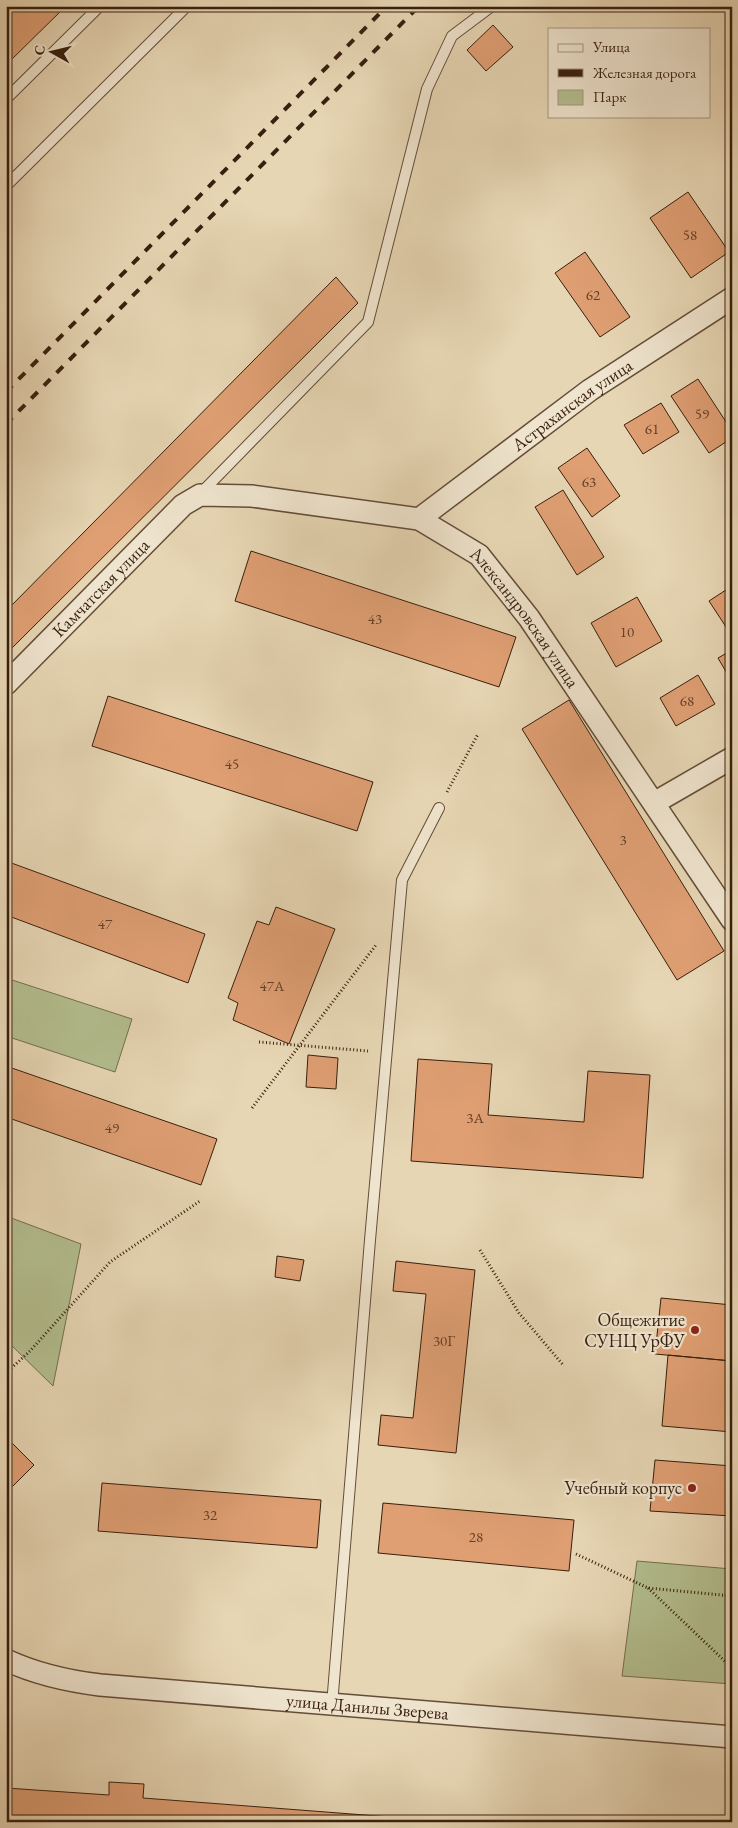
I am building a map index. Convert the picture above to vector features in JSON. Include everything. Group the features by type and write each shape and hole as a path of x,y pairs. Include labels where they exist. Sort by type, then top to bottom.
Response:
{"street":[{"name":"Астраханская улица","path":"419,520 590,390 732,298"},
{"name":"Александровская улица","path":"200,495 252,496 419,520 479,555 529,618 732,920"},
{"name":"Камчатская улица","path":"6,684 183,506 200,495"},
{"path":"654,804 732,758"},
{"name":"улица Данилы Зверева","path":"6,1660 37,1673 72,1682 160,1691 732,1738"}],"lane":[{"path":"6,99 100,6"},
{"path":"7,185 187,6"},
{"path":"200,495 368,322 427,89 452,36 492,6"},
{"path":"332,1705 402,880 438,808"}],"path":[{"path":"438,808 478,734"},
{"path":"252,1108 399,916"},
{"path":"259,1042 386,1053"},
{"path":"6,1373 30,1351 110,1262 200,1201"},
{"path":"480,1250 519,1314 564,1366"},
{"path":"576,1554 648,1588 732,1668"},
{"path":"648,1588 732,1596"}],"green space":[{"path":"6,978 132,1019 115,1072 6,1036"},
{"path":"6,1216 81,1244 53,1386 6,1340"},
{"path":"637,1561 732,1569 732,1684 622,1676"}],"building":[{"path":"6,6 66,6 6,65"},
{"path":"493,25 513,47 486,71 467,50"},
{"path":"688,192 729,252 691,278 650,218"},
{"path":"585,252 630,317 600,337 555,273"},
{"path":"336,277 358,303 6,654 6,611"},
{"path":"698,379 732,431 732,438 709,453 671,396"},
{"path":"661,403 679,432 643,454 624,425"},
{"path":"587,448 620,496 592,517 558,468"},
{"path":"563,490 604,557 577,575 535,507"},
{"path":"251,551 516,637 499,687 235,601"},
{"path":"732,586 732,627 728,630 709,601"},
{"path":"637,597 662,641 616,667 591,623"},
{"path":"732,650 732,682 718,658"},
{"path":"698,675 715,704 676,726 660,698"},
{"path":"108,696 373,782 357,831 92,746"},
{"path":"569,700 724,951 677,980 522,729"},
{"path":"6,861 205,934 188,983 6,915"},
{"path":"276,907 335,929 289,1044 233,1020 238,1003 228,998 257,921 269,925"},
{"path":"308,1055 338,1058 336,1089 306,1087"},
{"path":"418,1059 492,1064 488,1115 584,1122 588,1071 650,1075 643,1178 411,1161"},
{"path":"6,1066 217,1139 201,1185 6,1117"},
{"path":"277,1256 304,1260 300,1281 275,1277"},
{"path":"396,1261 475,1270 456,1453 378,1445 381,1415 413,1418 426,1294 393,1291"},
{"name":"Общежитие СУНЦ УрФУ","path":"661,1298 732,1305 732,1361 655,1354"},
{"path":"668,1355 732,1361 732,1432 662,1426"},
{"path":"6,1437 34,1465 6,1493"},
{"name":"Учебный корпус","path":"655,1460 732,1466 732,1516 650,1511"},
{"path":"102,1483 321,1500 317,1548 98,1531"},
{"path":"383,1503 574,1520 569,1571 378,1553"},
{"path":"109,1782 144,1784 143,1798 456,1822 6,1822 6,1788 109,1795"}],"railway":[{"path":"6,392 387,6"},
{"path":"6,424 419,6"}],"place":[{"name":"Общежитие СУНЦ УрФУ","path":"695,1330"},
{"name":"Учебный корпус","path":"692,1488"}]}
